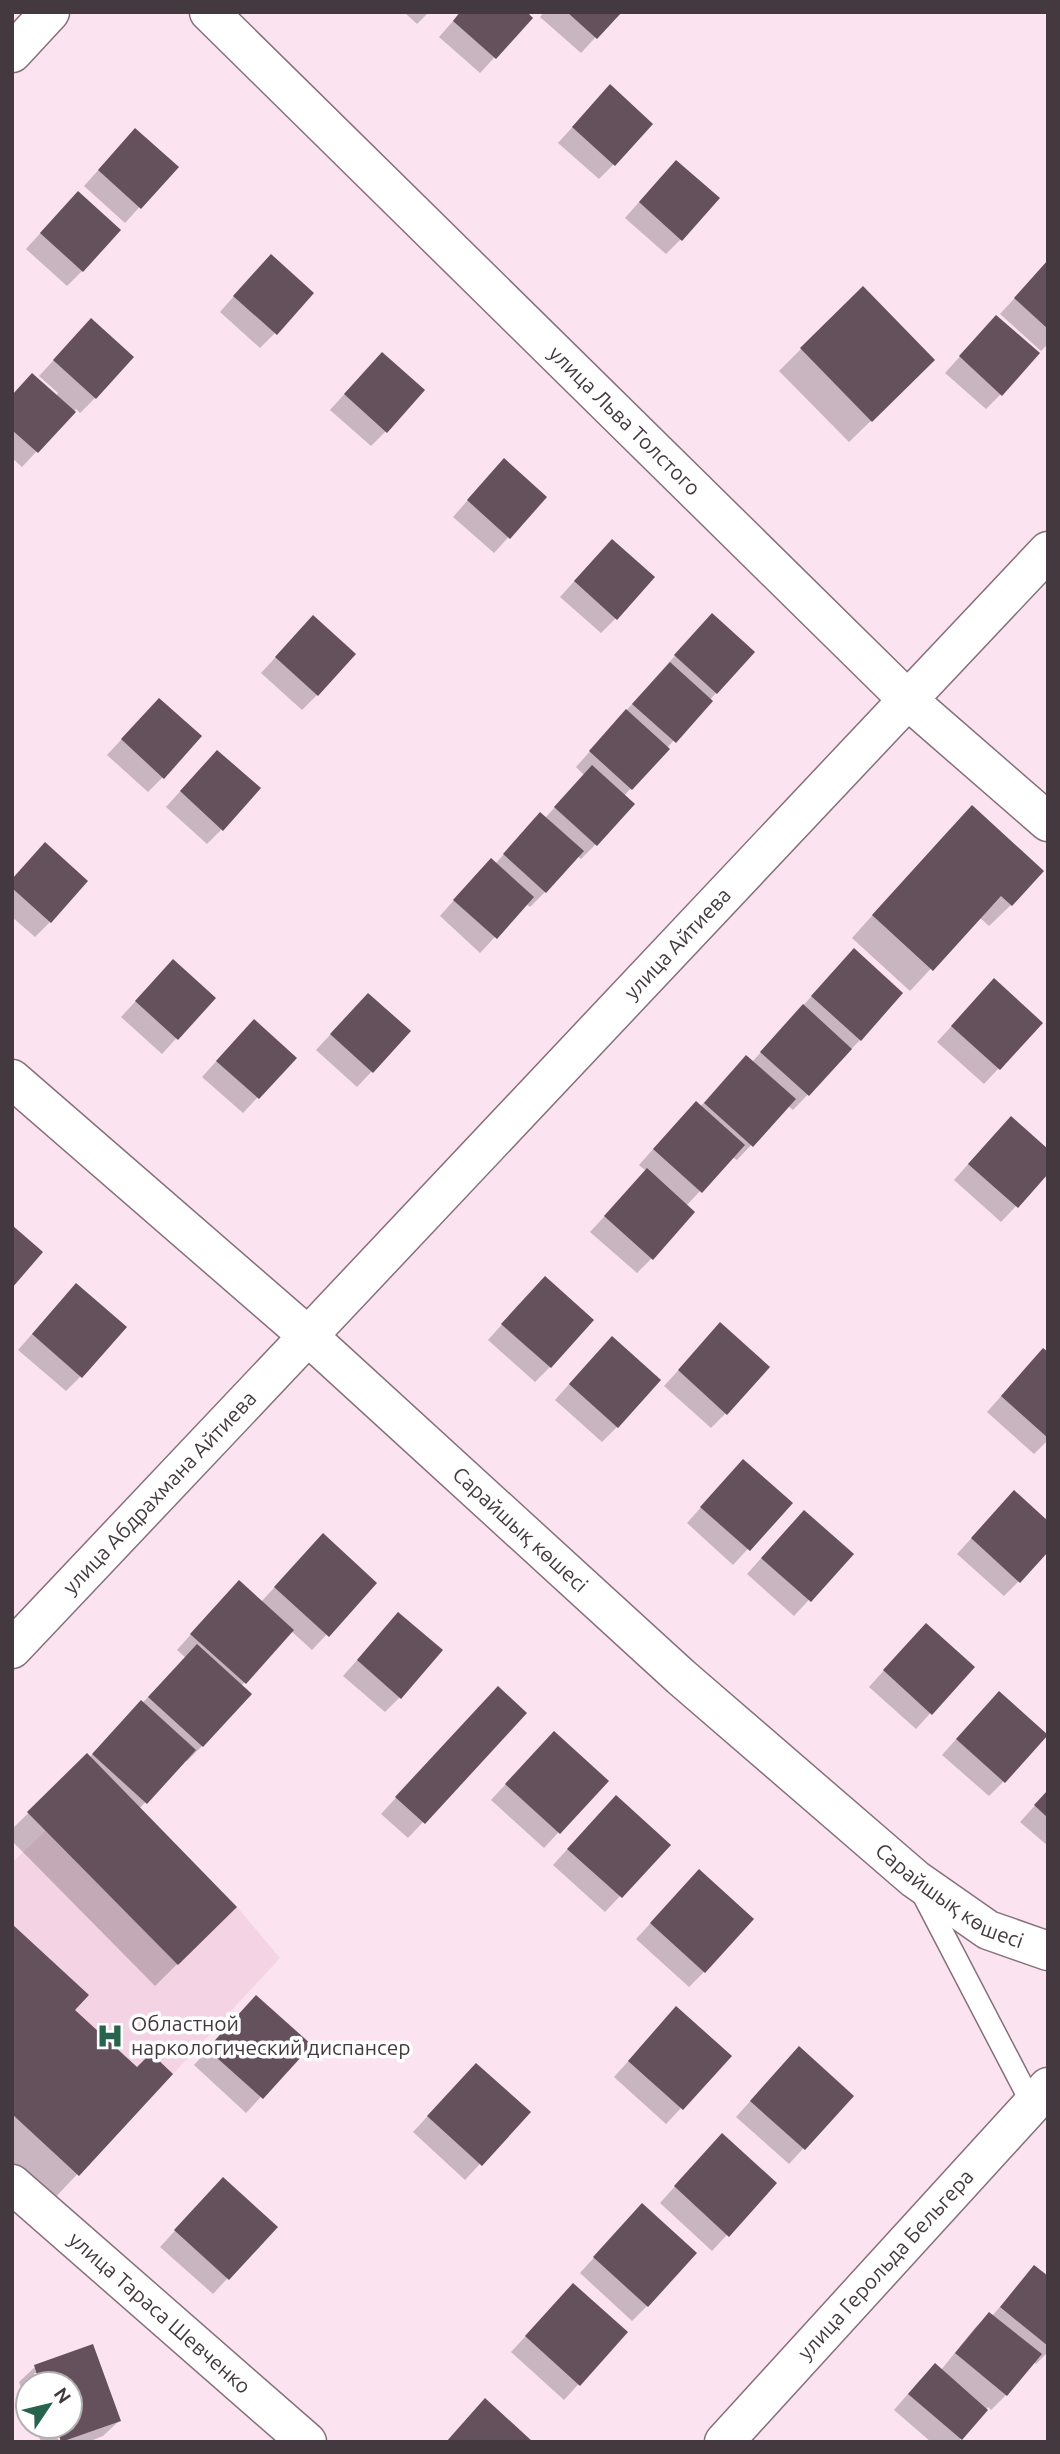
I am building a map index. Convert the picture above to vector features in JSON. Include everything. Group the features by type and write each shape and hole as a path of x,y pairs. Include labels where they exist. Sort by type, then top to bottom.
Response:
{"street":[{"path":"12,53 51,12"},
{"name":"улица Льва Толстого","path":"209,12 909,701 1048,822"},
{"name":"улица Айтиева","path":"308,1336 1048,551"},
{"name":"Сарайшық көшесі","path":"12,1079 308,1336 681,1676 915,1880 988,1930 1048,1951"},
{"name":"улица Абдрахмана Айтиева","path":"12,1649 308,1336"},
{"name":"улица Герольда Бельгера","path":"724,2442 1040,2096"},
{"name":"улица Тараса Шевченко","path":"12,2184 307,2442"}],"lane":[{"path":"915,1880 1040,2096"}],"shaded area":[{"name":"Областной наркологический диспансер","path":"87,1753 237,1907 280,1958 79,2176 12,2114 12,1863 46,1830"}],"building":[{"path":"460,12 527,12 533,18 496,59 453,21"},
{"path":"567,12 622,12 597,39"},
{"path":"610,84 653,124 615,166 572,127"},
{"path":"135,128 179,167 141,209 98,170"},
{"path":"676,160 720,198 682,241 639,202"},
{"path":"78,191 121,230 83,272 40,233"},
{"path":"271,254 314,293 277,335 233,296"},
{"path":"1048,260 1048,329 1014,298"},
{"path":"863,286 935,360 872,422 800,348"},
{"path":"996,315 1040,353 1002,396 959,356"},
{"path":"91,318 134,357 96,399 53,360"},
{"path":"382,352 425,390 387,433 344,394"},
{"path":"32,373 76,412 38,453 12,430 12,395"},
{"path":"504,458 547,497 510,539 467,500"},
{"path":"612,539 655,577 617,620 574,581"},
{"path":"712,613 755,652 717,694 674,655"},
{"path":"313,615 356,654 318,696 275,657"},
{"path":"670,662 713,701 676,743 632,704"},
{"path":"159,698 202,736 164,779 121,739"},
{"path":"626,709 670,749 632,790 589,751"},
{"path":"217,750 261,788 223,831 180,791"},
{"path":"592,765 635,804 597,846 554,807"},
{"path":"972,805 1044,871 1012,906 1001,896 933,971 872,915"},
{"path":"540,812 584,851 546,893 503,854"},
{"path":"45,842 88,881 51,923 12,888 12,879"},
{"path":"491,858 534,897 497,939 453,900"},
{"path":"854,948 903,993 861,1041 811,996"},
{"path":"173,959 216,998 178,1040 135,1001"},
{"path":"994,978 1043,1023 1000,1070 951,1026"},
{"path":"368,993 411,1031 373,1073 330,1034"},
{"path":"803,1004 852,1049 809,1096 760,1052"},
{"path":"254,1019 297,1058 259,1099 216,1061"},
{"path":"746,1055 796,1099 753,1147 704,1103"},
{"path":"696,1101 745,1145 702,1193 653,1149"},
{"path":"1011,1116 1048,1149 1048,1174 1018,1208 968,1164"},
{"path":"647,1168 695,1212 653,1260 604,1216"},
{"path":"12,1225 43,1252 12,1288"},
{"path":"545,1276 594,1320 551,1368 501,1324"},
{"path":"76,1283 127,1327 82,1378 32,1334"},
{"path":"720,1322 770,1367 727,1415 678,1370"},
{"path":"612,1336 661,1380 618,1428 569,1384"},
{"path":"1043,1348 1048,1352 1048,1438 1001,1396"},
{"path":"743,1459 793,1503 750,1551 700,1507"},
{"path":"1014,1490 1048,1521 1048,1552 1020,1583 971,1538"},
{"path":"804,1510 854,1554 811,1602 761,1558"},
{"path":"323,1533 377,1583 329,1637 274,1587"},
{"path":"239,1580 294,1630 246,1684 190,1634"},
{"path":"398,1612 443,1650 401,1699 357,1660"},
{"path":"926,1623 975,1667 932,1715 883,1670"},
{"path":"197,1644 252,1694 203,1747 148,1697"},
{"path":"498,1686 527,1713 425,1824 395,1797"},
{"path":"999,1691 1048,1735 1005,1783 956,1739"},
{"path":"141,1700 196,1750 147,1804 92,1754"},
{"path":"554,1731 609,1781 560,1834 505,1784"},
{"path":"87,1753 237,1907 178,1965 27,1812"},
{"path":"1048,1790 1048,1818 1034,1805"},
{"path":"616,1795 671,1845 622,1898 567,1849"},
{"path":"699,1869 754,1919 705,1973 650,1923"},
{"path":"12,1924 89,1995 75,2010 137,2067 151,2053 173,2074 79,2176 12,2114"},
{"path":"256,1995 312,2045 263,2099 207,2049"},
{"path":"676,2006 732,2056 683,2110 628,2061"},
{"path":"799,2046 854,2096 805,2150 750,2101"},
{"path":"476,2063 531,2112 482,2166 427,2116"},
{"path":"722,2133 777,2183 729,2237 674,2186"},
{"path":"223,2177 278,2227 229,2280 174,2230"},
{"path":"642,2203 697,2253 648,2307 593,2257"},
{"path":"1034,2265 1048,2276 1048,2346 1000,2307"},
{"path":"573,2283 628,2332 580,2386 525,2336"},
{"path":"989,2312 1042,2354 1007,2396 955,2353"},
{"path":"93,2344 121,2421 84,2434 84,2370 36,2370 34,2365"},
{"path":"935,2363 988,2410 962,2440 908,2394"},
{"path":"485,2398 533,2442 446,2442"}],"place":[{"name":"Областной наркологический диспансер","path":"110,2036"}]}
